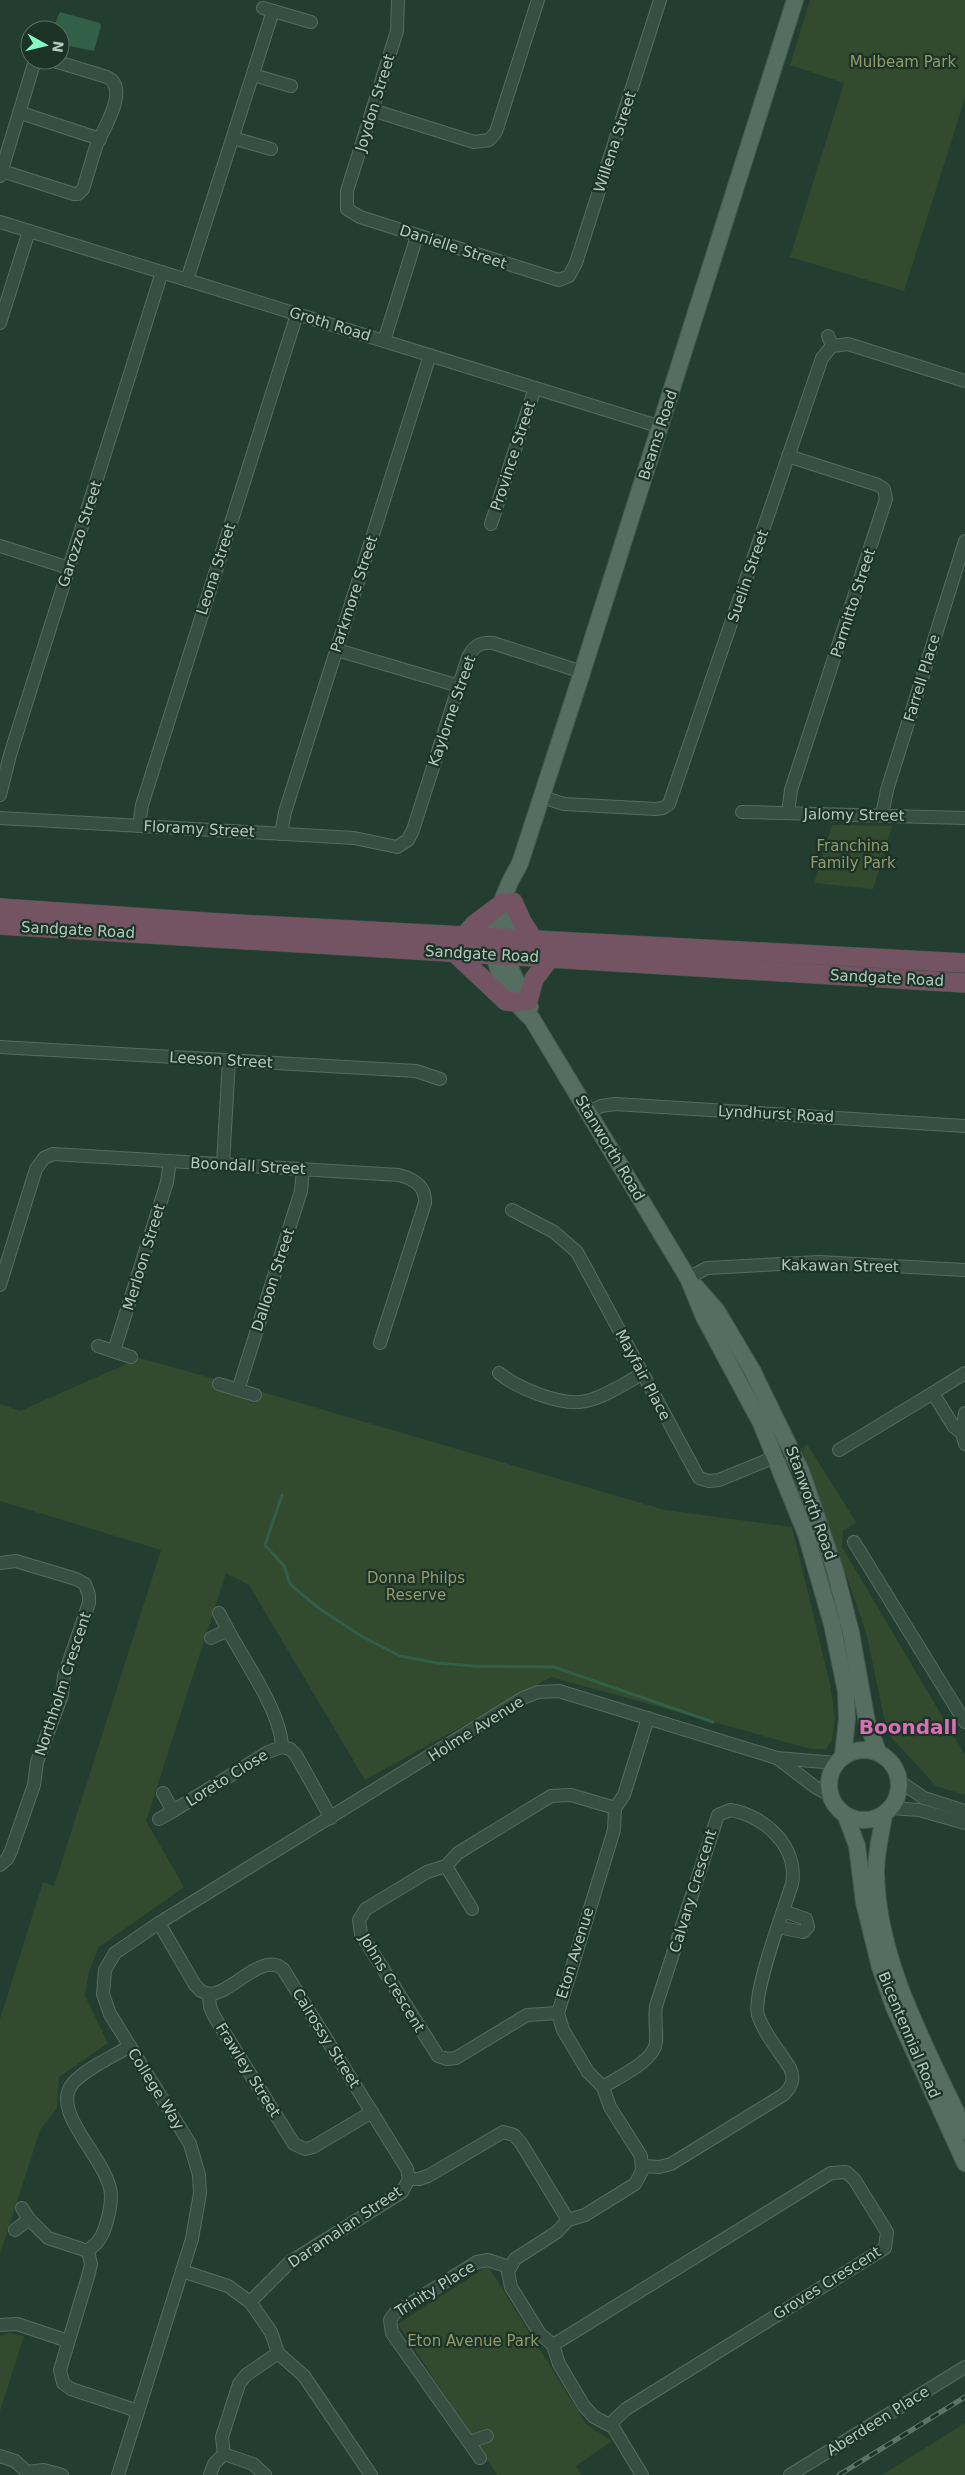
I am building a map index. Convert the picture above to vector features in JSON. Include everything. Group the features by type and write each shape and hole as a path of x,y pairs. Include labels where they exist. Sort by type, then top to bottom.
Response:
{"highway":[{"path":"465,935 475,924 508,902 533,939"},
{"name":"Sandgate Road","path":"0,908 465,935 550,958 965,983"},
{"name":"Sandgate Road","path":"0,925 455,953 533,939 965,964"},
{"path":"455,953 506,1002 522,1001 550,958"}],"main road":[{"name":"Beams Road","path":"501,946 510,880 518,869 542,797 795,0"},
{"name":"Stanworth Road","path":"501,946 497,972 522,1001 688,1278 717,1311 752,1370 785,1454 840,1659 848,1705 840,1760"},
{"name":"Stanworth Road","path":"785,1454 813,1503 835,1570 851,1633 867,1722 878,1752"},
{"path":"866,1749 878,1752 892,1764 899,1781 899,1791 888,1812 865,1821 846,1816 833,1804 828,1784 831,1772 840,1760 854,1751 866,1749"},
{"name":"Bicentennial Road","path":"888,1812 878,1846 876,1883 890,1955 911,2012 965,2131"},
{"name":"Bicentennial Road","path":"846,1816 857,1846 864,1902 880,1967 894,2007 965,2163"}],"street":[{"name":"Joydon Street","path":"346,206 347,190 398,31 398,0"},
{"path":"372,110 474,142 489,140 496,132 538,0"},
{"name":"Willena Street","path":"564,279 572,273 576,264 660,0"},
{"path":"187,280 253,75 268,9 312,22"},
{"path":"32,70 21,113 1,174 78,194 83,189 117,93 116,83 107,77 70,66"},
{"path":"253,75 291,86"},
{"path":"21,113 100,139"},
{"path":"234,138 271,149"},
{"name":"Danielle Street","path":"346,206 357,216 551,278 564,279"},
{"name":"Groth Road","path":"0,222 660,427"},
{"path":"0,323 29,231"},
{"path":"384,341 417,236"},
{"name":"Garozzo Street","path":"0,796 10,755 162,272"},
{"name":"Leona Street","path":"139,826 142,805 297,314"},
{"name":"Suelin Street","path":"542,797 564,804 656,809 665,807 673,794 788,456 822,358 830,341 848,344 965,381"},
{"name":"Parkmore Street","path":"281,834 285,812 430,355"},
{"name":"Province Street","path":"491,524 535,388"},
{"name":"Parmitto Street","path":"788,456 874,483 884,489 886,499 791,790 788,813"},
{"name":"Farrell Place","path":"882,815 887,790 965,541"},
{"path":"0,546 69,568"},
{"name":"Kaylorne Street","path":"396,847 408,840 413,830 470,654 477,645 484,642 582,672"},
{"path":"337,650 459,686"},
{"name":"Jalomy Street","path":"742,812 965,818"},
{"name":"Floramy Street","path":"0,818 354,838 396,847"},
{"name":"Leeson Street","path":"0,1047 416,1071 440,1079"},
{"path":"223,1164 229,1060"},
{"name":"Lyndhurst Road","path":"589,1112 601,1106 615,1104 965,1126"},
{"name":"Boondall Street","path":"0,1285 32,1180 44,1158 57,1154 399,1175 413,1180 422,1189 425,1198 424,1208 380,1343"},
{"name":"Merloon Street","path":"114,1352 168,1182 170,1161"},
{"name":"Dalloon Street","path":"238,1390 301,1191 303,1169"},
{"name":"Mayfair Place","path":"512,1210 554,1232 577,1252 699,1478 709,1481 719,1480 785,1454"},
{"name":"Kakawan Street","path":"688,1278 707,1268 819,1262 965,1270"},
{"path":"98,1346 131,1357"},
{"path":"499,1373 518,1387 559,1400 579,1402 596,1398 642,1374"},
{"path":"839,1450 965,1373"},
{"path":"219,1384 255,1396"},
{"path":"933,1393 954,1427 964,1439"},
{"path":"964,1439 965,1413"},
{"name":"Stanworth Road","path":"854,1542 965,1722"},
{"name":"Northholm Crescent","path":"0,1563 13,1560 76,1579 85,1584 90,1599 64,1676 62,1695 36,1765 34,1784 9,1856 0,1865"},
{"path":"219,1613 276,1718 282,1735 282,1747 290,1749 296,1755 331,1818"},
{"path":"211,1638 228,1630"},
{"name":"Holme Avenue","path":"331,1818 524,1698 538,1692 559,1691 777,1758 840,1760"},
{"name":"Eton Avenue","path":"643,2166 638,2152 610,2107 603,2087 588,2072 563,2030 558,2013 614,1830 615,1808 624,1795 648,1718"},
{"name":"Loreto Close","path":"159,1819 268,1752 282,1747"},
{"name":"Holme Avenue","path":"777,1758 815,1787 830,1795"},
{"path":"899,1781 924,1798 964,1809"},
{"name":"Loreto Close","path":"163,1793 173,1811"},
{"name":"Johns Crescent","path":"558,2013 527,2015 451,2059 442,2058 435,2052 361,1934 359,1920 366,1909 427,1872 446,1866 458,1853 551,1796 571,1795 615,1808"},
{"name":"Calvary Crescent","path":"603,2087 645,2061 655,2047 656,2006 715,1820 721,1812 734,1810 757,1818 772,1831 785,1847 792,1861 793,1875 760,1986 757,2005 762,2023 793,2074 789,2090 671,2164 659,2167 643,2166"},
{"path":"888,1812 919,1810 965,1823"},
{"name":"College Way","path":"118,2475 198,2214 200,2184 190,2144 104,2000 103,1977 107,1964 115,1953 159,1923 331,1818"},
{"path":"446,1866 472,1909"},
{"path":"778,1926 803,1932 808,1927 806,1918 783,1911"},
{"path":"159,1923 195,1985 201,1991 210,1994"},
{"name":"Calrossy Street","path":"210,1994 222,1990 260,1967 272,1964 280,1966 407,2169 409,2179"},
{"name":"Frawley Street","path":"210,1994 210,2007 214,2016 290,2140 298,2146 313,2148 372,2112"},
{"path":"88,2251 100,2237 110,2203 110,2189 104,2170 70,2116 67,2099 74,2082 130,2046"},
{"name":"Daramalan Street","path":"250,2302 290,2262 402,2192 409,2179 422,2179 495,2135 506,2132 514,2135 521,2143 568,2220"},
{"path":"642,2475 610,2424 594,2417 584,2406 559,2364 553,2345 540,2334 511,2287 508,2277 509,2267 519,2255 557,2232 568,2220 585,2215 635,2184 641,2176 643,2166"},
{"name":"Groves Crescent","path":"553,2345 832,2173 846,2172 854,2178 887,2232 886,2244 882,2251 626,2409 610,2424"},
{"path":"15,2230 26,2214 48,2238 88,2251"},
{"path":"88,2251 91,2264 90,2273 68,2341 60,2376 67,2387 138,2411"},
{"name":"Trinity Place","path":"480,2458 392,2333 390,2320 395,2313 477,2262 488,2260 509,2267"},
{"path":"182,2270 228,2286 250,2302 271,2332 278,2353 304,2376 371,2475"},
{"path":"0,2325 17,2324 68,2341"},
{"path":"224,2454 222,2437 239,2384 246,2375 278,2353"},
{"name":"Aberdeen Place","path":"790,2475 965,2367"},
{"path":"470,2442 488,2436"},
{"path":"210,2475 214,2464 224,2454"},
{"path":"224,2454 253,2464 265,2475"},
{"path":"0,2456 15,2461 27,2473 44,2470 62,2475"}],"green space":[{"name":"Mulbeam Park","path":"810,0 965,0 965,98 904,291 790,257 844,83 790,65"},
{"name":"Franchina Family Park","path":"832,825 892,826 873,889 814,883"},
{"name":"Donna Philps Reserve","path":"140,1358 218,1380 215,1390 256,1403 259,1391 665,1510 792,1527 830,1684 835,1717 832,1740 826,1749 811,1749 551,1677 365,1780 249,1585 226,1573 146,1821 184,1887 99,1947 89,1971 85,1996 108,2043 59,2077 57,2108 40,2130 0,2254 0,2019 43,1882 54,1886 161,1550 0,1501 0,1404 20,1411"},
{"path":"807,1444 856,1522 843,1531 842,1547 965,1755 965,1795 936,1786 892,1738 886,1727 866,1632 802,1449"},
{"name":"Eton Avenue Park","path":"488,2266 586,2424 612,2441 576,2466 581,2475 497,2475 398,2324"},
{"path":"10,2333 24,2336 0,2411 0,2336"},
{"path":"965,2423 965,2475 882,2475"}],"shaded area":[{"path":"60,12 100,23 101,26 94,51 70,46 70,20 56,20"}],"waterway":[{"path":"282,1495 265,1545 284,1566 290,1584 320,1609 361,1636 400,1656 437,1663 474,1666 554,1667 713,1722"}],"railway":[{"path":"839,2475 965,2397"}],"district":[{"name":"Boondall","path":"908,1727"}]}
